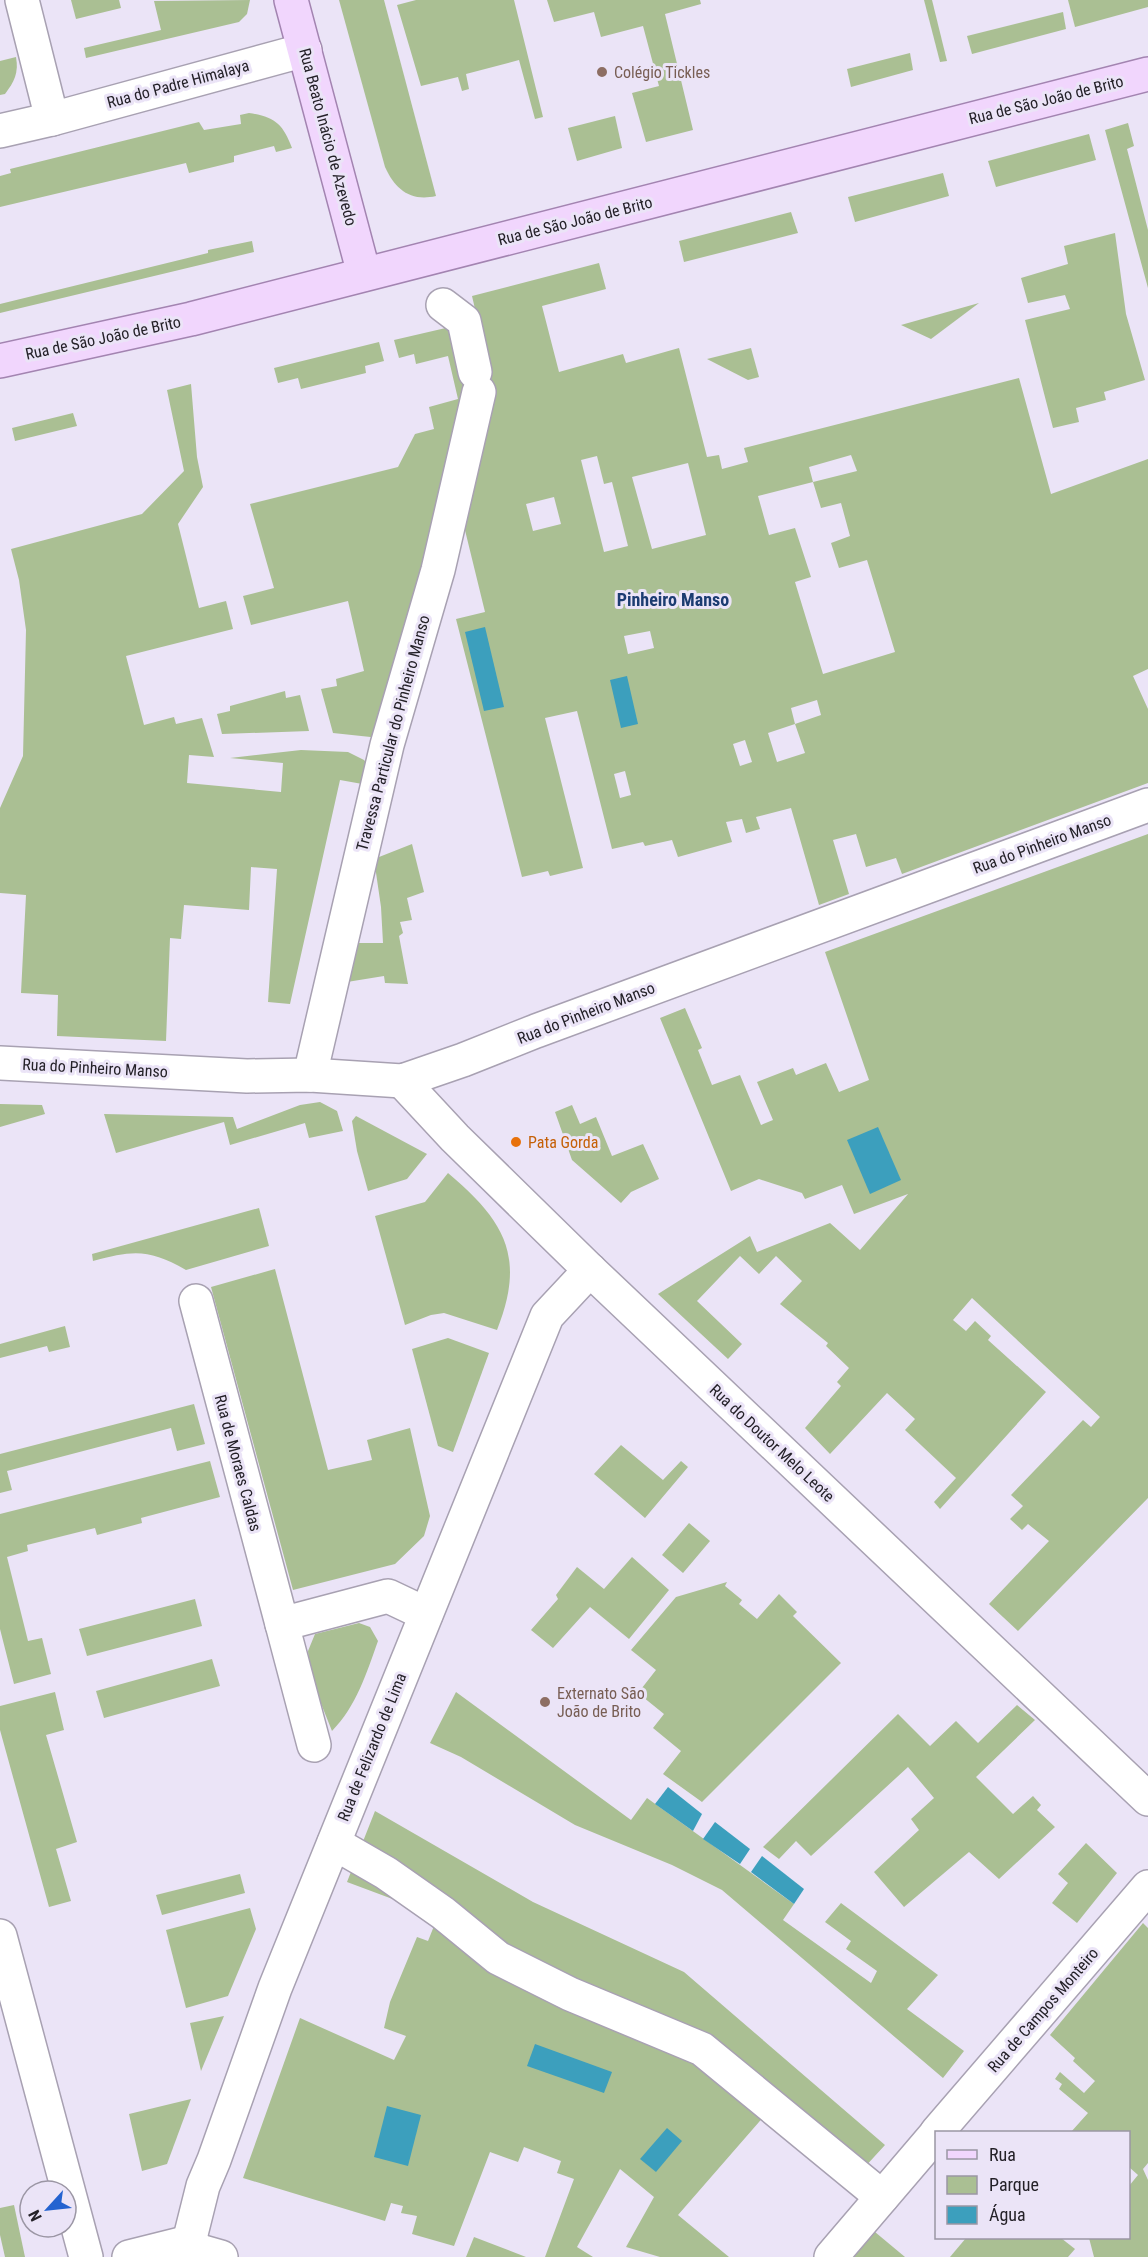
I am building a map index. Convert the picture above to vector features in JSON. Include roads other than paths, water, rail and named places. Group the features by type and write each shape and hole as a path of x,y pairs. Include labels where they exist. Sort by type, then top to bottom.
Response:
{"main road":[{"name":"Rua Beato Inácio de Azevedo","path":"291,0 364,274"},
{"name":"Rua de São João de Brito","path":"0,361 191,319 1148,74"}],"street":[{"path":"22,0 52,118"},
{"name":"Rua do Padre Himalaya","path":"0,132 305,50"},
{"name":"Travessa Particular do Pinheiro Manso","path":"310,1075 387,745 438,570 477,382 464,321 443,305"},
{"name":"Rua do Pinheiro Manso","path":"0,1063 247,1076 310,1075 402,1081 1148,805"},
{"name":"Rua do Doutor Melo Leote","path":"402,1081 455,1138 590,1270 1148,1799"},
{"name":"Rua de Felizardo de Lima","path":"189,2242 203,2186 275,1988 547,1317 590,1270"},
{"name":"Rua de Moraes Caldas","path":"196,1301 314,1745"},
{"path":"282,1623 388,1596 426,1614"},
{"path":"334,1843 386,1873 442,1913 498,1958 570,1994 702,2049 882,2197"},
{"name":"Rua de Campos Monteiro","path":"939,2131 1148,1887"},
{"path":"0,1936 9,1998 86,2257"},
{"name":"Rua de Campos Monteiro","path":"831,2257 935,2135"},
{"path":"129,2257 189,2242 200,2251 221,2257"}],"water":[{"path":"485,627 504,707 484,711 465,632"},
{"path":"627,676 638,724 621,728 610,680"},
{"path":"878,1127 901,1180 870,1194 847,1140"},
{"path":"668,1787 702,1814 693,1831 655,1804"},
{"path":"715,1822 750,1849 740,1864 703,1839"},
{"path":"762,1856 804,1889 794,1904 751,1872"},
{"path":"535,2044 612,2072 604,2093 527,2066"},
{"path":"387,2106 421,2115 408,2166 374,2157"},
{"path":"667,2128 682,2141 656,2172 640,2159"}],"place":[{"name":"Colégio Tickles","path":"602,72"},
{"name":"Pata Gorda","path":"516,1142"},
{"name":"Externato São João de Brito","path":"545,1702"}],"district":[{"name":"Pinheiro Manso","path":"673,599"}]}
